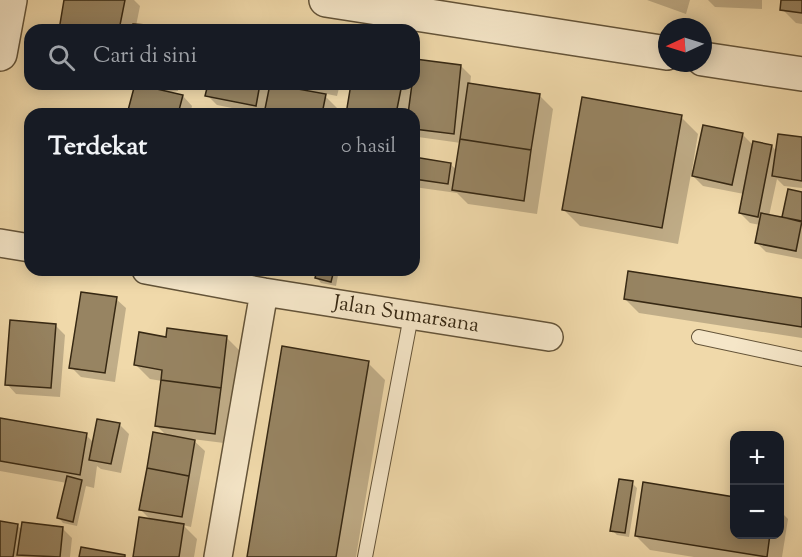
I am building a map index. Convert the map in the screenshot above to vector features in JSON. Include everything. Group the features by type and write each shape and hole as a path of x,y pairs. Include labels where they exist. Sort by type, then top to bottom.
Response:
{"street":[{"path":"0,54 10,0"},
{"path":"326,0 658,52"},
{"path":"712,60 802,74"},
{"path":"0,243 24,247"},
{"name":"Jalan Sumarsana","path":"178,276 264,292 549,337"},
{"path":"218,557 264,292"}],"lane":[{"path":"365,557 411,316"},
{"path":"699,337 802,359"}],"building":[{"path":"64,0 125,0 120,24 60,24"},
{"path":"781,0 802,0 802,13 780,10"},
{"path":"420,60 461,65 454,134 420,130 420,108 409,108 411,90 420,90"},
{"path":"468,83 540,94 531,150 460,139"},
{"path":"133,90 161,90 183,95 180,108 129,108"},
{"path":"206,90 259,90 256,106 205,96"},
{"path":"269,90 304,90 326,94 323,108 265,108"},
{"path":"350,90 401,90 397,108 347,108"},
{"path":"582,97 682,115 662,228 562,210"},
{"path":"703,125 743,133 732,185 692,176"},
{"path":"778,134 802,137 802,181 772,176"},
{"path":"460,139 531,150 524,201 452,190"},
{"path":"753,141 772,145 758,217 739,213"},
{"path":"420,158 451,163 448,184 420,180"},
{"path":"788,189 802,192 802,222 782,217"},
{"path":"761,213 802,221 796,251 755,243"},
{"path":"628,271 802,298 802,327 624,299"},
{"path":"316,276 332,276 331,282 315,278"},
{"path":"81,292 117,297 105,373 69,368"},
{"path":"10,320 56,324 51,388 5,385"},
{"path":"167,328 227,336 221,388 161,380 162,370 134,365 139,332 166,337"},
{"path":"282,346 369,361 336,557 247,557"},
{"path":"161,380 221,388 215,434 155,426"},
{"path":"0,418 87,433 80,475 0,461"},
{"path":"97,419 120,423 111,464 89,460"},
{"path":"153,432 195,440 189,476 147,468"},
{"path":"147,468 189,476 182,517 139,510"},
{"path":"67,476 82,480 73,522 57,518"},
{"path":"619,479 633,481 625,533 610,531"},
{"path":"643,482 730,496 730,539 769,539 767,557 635,536"},
{"path":"139,517 184,524 179,557 133,557"},
{"path":"0,521 18,524 13,557 0,557"},
{"path":"22,522 63,527 60,557 17,555"},
{"path":"81,547 125,555 125,557 79,557"}]}
